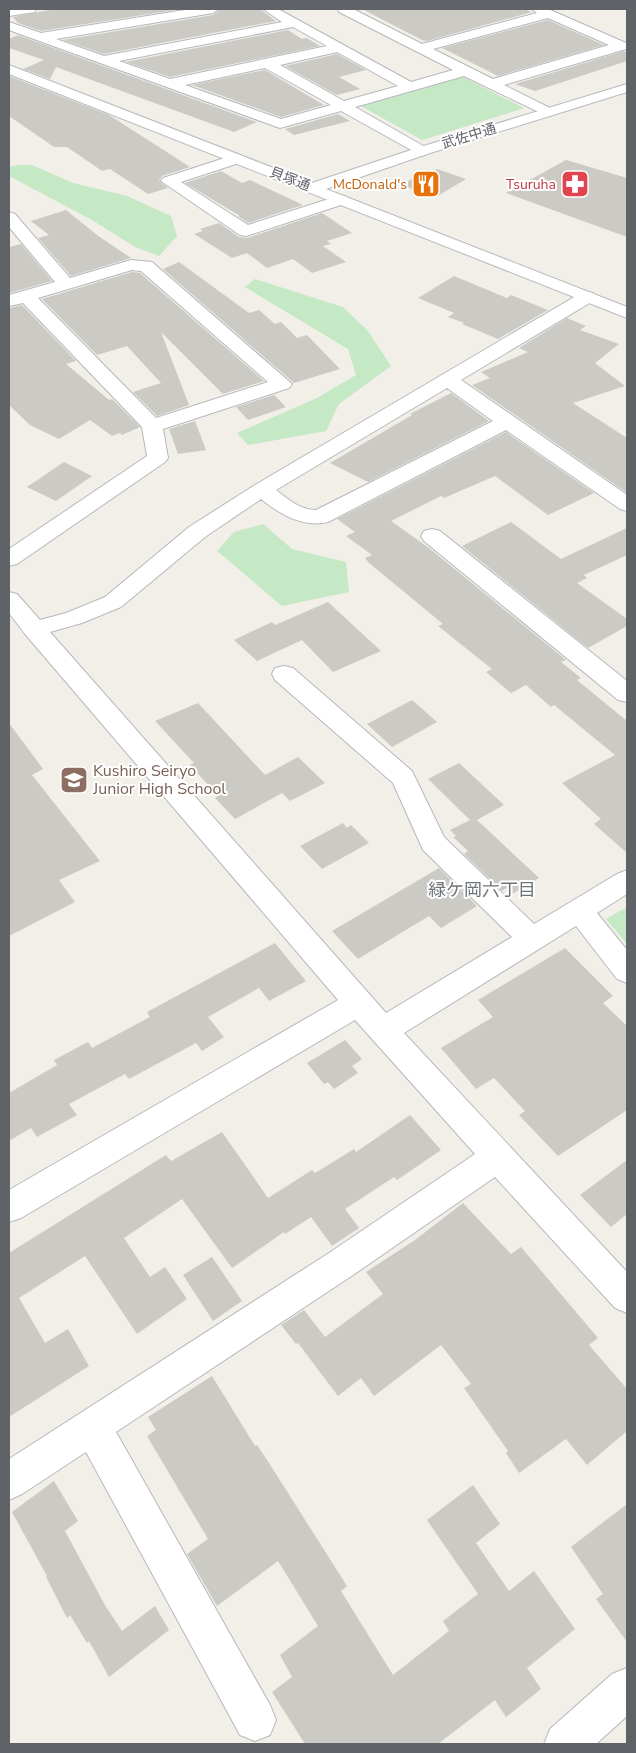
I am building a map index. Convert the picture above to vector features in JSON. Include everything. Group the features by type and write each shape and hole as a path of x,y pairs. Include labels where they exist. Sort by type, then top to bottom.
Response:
{"street":[{"path":"9,12 30,9"},
{"path":"40,37 212,9"},
{"path":"269,9 410,87"},
{"path":"350,12 372,11"},
{"path":"421,48 544,11 621,46 492,84"},
{"path":"350,12 547,112"},
{"path":"102,60 295,24"},
{"path":"9,26 280,124 465,71"},
{"path":"168,84 339,48"},
{"path":"268,63 422,151"},
{"name":"貝塚通","path":"9,69 627,313"},
{"name":"武佐中通","path":"312,188 422,151 627,88"},
{"path":"237,159 169,181 246,231 340,200"},
{"path":"9,216 65,283"},
{"path":"9,559 158,458 152,426 17,298 131,265 146,266 282,384 152,426"},
{"path":"33,629 74,618 113,602 197,532 262,489 587,297"},
{"path":"447,379 627,505"},
{"path":"262,489 288,511 307,518 320,517 506,422"},
{"path":"432,536 627,694"},
{"path":"9,599 358,1003 627,1296"},
{"path":"284,674 403,778 433,843 532,939"},
{"path":"384,1030 627,882"},
{"path":"579,910 627,971"},
{"path":"9,1207 358,1003"},
{"path":"9,1481 341,1264 498,1157"},
{"path":"92,1426 255,1720"},
{"path":"565,1744 627,1689"}],"green space":[{"path":"463,77 524,108 422,140 361,106"},
{"path":"32,165 73,183 127,196 171,216 177,236 159,256 135,247 92,220 9,176 9,167"},
{"path":"255,279 343,307 368,331 391,366 339,404 326,431 248,445 237,433 317,398 356,375 348,349 245,287"},
{"path":"263,524 292,549 346,562 349,592 282,606 217,551 234,532"},
{"path":"627,907 627,944 606,919"}],"building":[{"path":"55,9 181,9 41,31 18,23 13,17"},
{"path":"221,9 260,9 276,21 104,54 63,40 213,15"},
{"path":"362,9 524,9 532,12 427,41"},
{"path":"548,20 604,45 498,76 442,48"},
{"path":"288,30 302,39 307,38 320,46 170,77 126,62"},
{"path":"18,35 257,122 234,132 56,67 50,79 23,69 44,60 9,48 9,39"},
{"path":"624,51 627,53 627,61 535,91 515,84"},
{"path":"337,54 366,70 339,77 360,89 337,95 285,66"},
{"path":"265,70 324,105 281,117 192,85"},
{"path":"9,76 109,115 190,167 162,176 159,181 168,188 148,194 110,169 102,171 67,147 54,147 9,116"},
{"path":"338,114 350,121 294,135 285,129"},
{"name":"Tsuruha","path":"566,160 627,178 627,237 506,193"},
{"name":"McDonald's","path":"437,169 466,179 436,197 401,185 428,170 433,172"},
{"path":"221,171 242,183 250,180 303,205 248,223 238,216 240,216 185,183"},
{"path":"66,210 97,235 131,258 71,276 38,238 49,235 31,221"},
{"path":"322,213 352,233 327,241 331,244 323,246 346,262 312,273 293,259 267,268 247,253 232,258 194,234 203,231 200,229 219,223 239,237 247,238"},
{"path":"21,244 52,281 9,293 9,247"},
{"path":"179,262 249,313 259,310 275,324 281,322 297,338 307,335 340,369 294,383 163,269"},
{"path":"132,272 140,273 264,381 223,394 161,332 189,405 157,416 133,392 161,383 127,346 97,355 42,299"},
{"path":"454,276 507,298 511,295 548,310 498,339 448,317 454,313 418,298"},
{"path":"22,305 76,361 66,364 109,400 112,399 140,427 122,435 120,433 112,436 90,420 59,439 30,425 9,405 9,308"},
{"path":"567,318 586,326 580,330 619,344 595,363 625,386 573,403 627,438 627,493 472,385 490,378 481,372 528,352 519,348"},
{"path":"451,393 489,421 368,482 330,463 412,415 410,414"},
{"path":"274,395 286,407 248,420 236,407"},
{"path":"195,421 206,450 178,454 169,429"},
{"path":"506,432 594,493 548,515 495,476 444,498 441,496 391,521 429,548 566,660 561,662 581,678 577,680 627,721 627,853 594,824 601,819 562,783 615,755 554,705 551,707 526,685 511,693 486,672 492,669 438,626 443,624 369,563 365,558 372,555 346,536 355,532 337,519"},
{"path":"64,462 92,476 56,501 27,487"},
{"path":"511,522 561,559 627,528 627,555 584,575 587,578 577,583 627,619 627,626 588,648 462,546"},
{"path":"328,602 381,651 333,672 302,640 257,661 234,640 272,622 275,625"},
{"path":"412,700 437,722 392,747 367,724"},
{"path":"198,703 265,775 298,757 325,783 290,801 282,793 235,819 215,798 218,796 190,765 194,763 155,721"},
{"path":"9,723 43,769 32,775 100,861 59,880 75,902 9,936"},
{"path":"459,763 504,805 477,820 539,878 512,894 506,888 502,891 464,854 468,851 453,837 456,836 450,830 470,820 428,779"},
{"path":"343,823 347,828 351,825 369,843 322,869 300,846"},
{"path":"439,868 477,906 441,928 429,916 358,959 332,931"},
{"path":"275,943 306,981 269,1001 259,988 208,1017 224,1037 202,1051 196,1043 129,1079 125,1074 69,1104 77,1115 37,1137 31,1128 9,1141 9,1093 57,1065 54,1060 88,1042 92,1048 150,1017 147,1012"},
{"path":"565,948 613,996 603,1003 627,1026 627,1110 558,1156 519,1115 525,1111 494,1078 476,1089 441,1048 493,1017 478,1000"},
{"path":"345,1040 362,1059 352,1066 358,1073 334,1089 328,1082 324,1084 307,1063"},
{"path":"410,1115 441,1150 397,1180 394,1177 345,1209 359,1228 332,1246 311,1217 285,1234 284,1232 232,1268 182,1199 124,1238 150,1277 165,1267 187,1299 137,1334 85,1256 19,1298 45,1343 68,1329 89,1366 9,1417 9,1253 166,1155 171,1161 222,1132 268,1198 312,1170 315,1173 354,1149 356,1152"},
{"path":"627,1160 627,1214 611,1227 580,1195"},
{"path":"463,1203 511,1254 521,1247 598,1338 589,1345 627,1389 627,1431 587,1465 566,1439 519,1473 506,1453 508,1451 464,1388 471,1384 441,1345 374,1396 361,1378 338,1396 298,1343 296,1344 281,1325 304,1310 325,1337 383,1294 366,1272 415,1240"},
{"path":"212,1257 242,1301 213,1321 183,1275"},
{"path":"212,1376 255,1446 257,1445 269,1463 347,1586 341,1591 393,1675 449,1631 443,1621 478,1594 427,1520 473,1485 500,1524 476,1543 509,1591 534,1571 575,1629 527,1668 541,1689 506,1717 495,1700 438,1744 305,1744 272,1692 292,1677 280,1655 318,1626 278,1561 217,1606 187,1554 208,1539 147,1436 156,1430 148,1417"},
{"path":"54,1481 78,1521 65,1531 106,1607 122,1631 155,1606 169,1630 109,1677 89,1641 87,1643 70,1615 67,1618 47,1576 12,1512"},
{"path":"627,1504 627,1642 596,1599 603,1594 571,1547"}],"place":[{"name":"McDonald's","path":"426,184"},
{"name":"Tsuruha","path":"575,184"},
{"name":"Kushiro Seiryo Junior High School","path":"74,780"}],"district":[{"name":"緑ケ岡六丁目","path":"482,890"}]}
